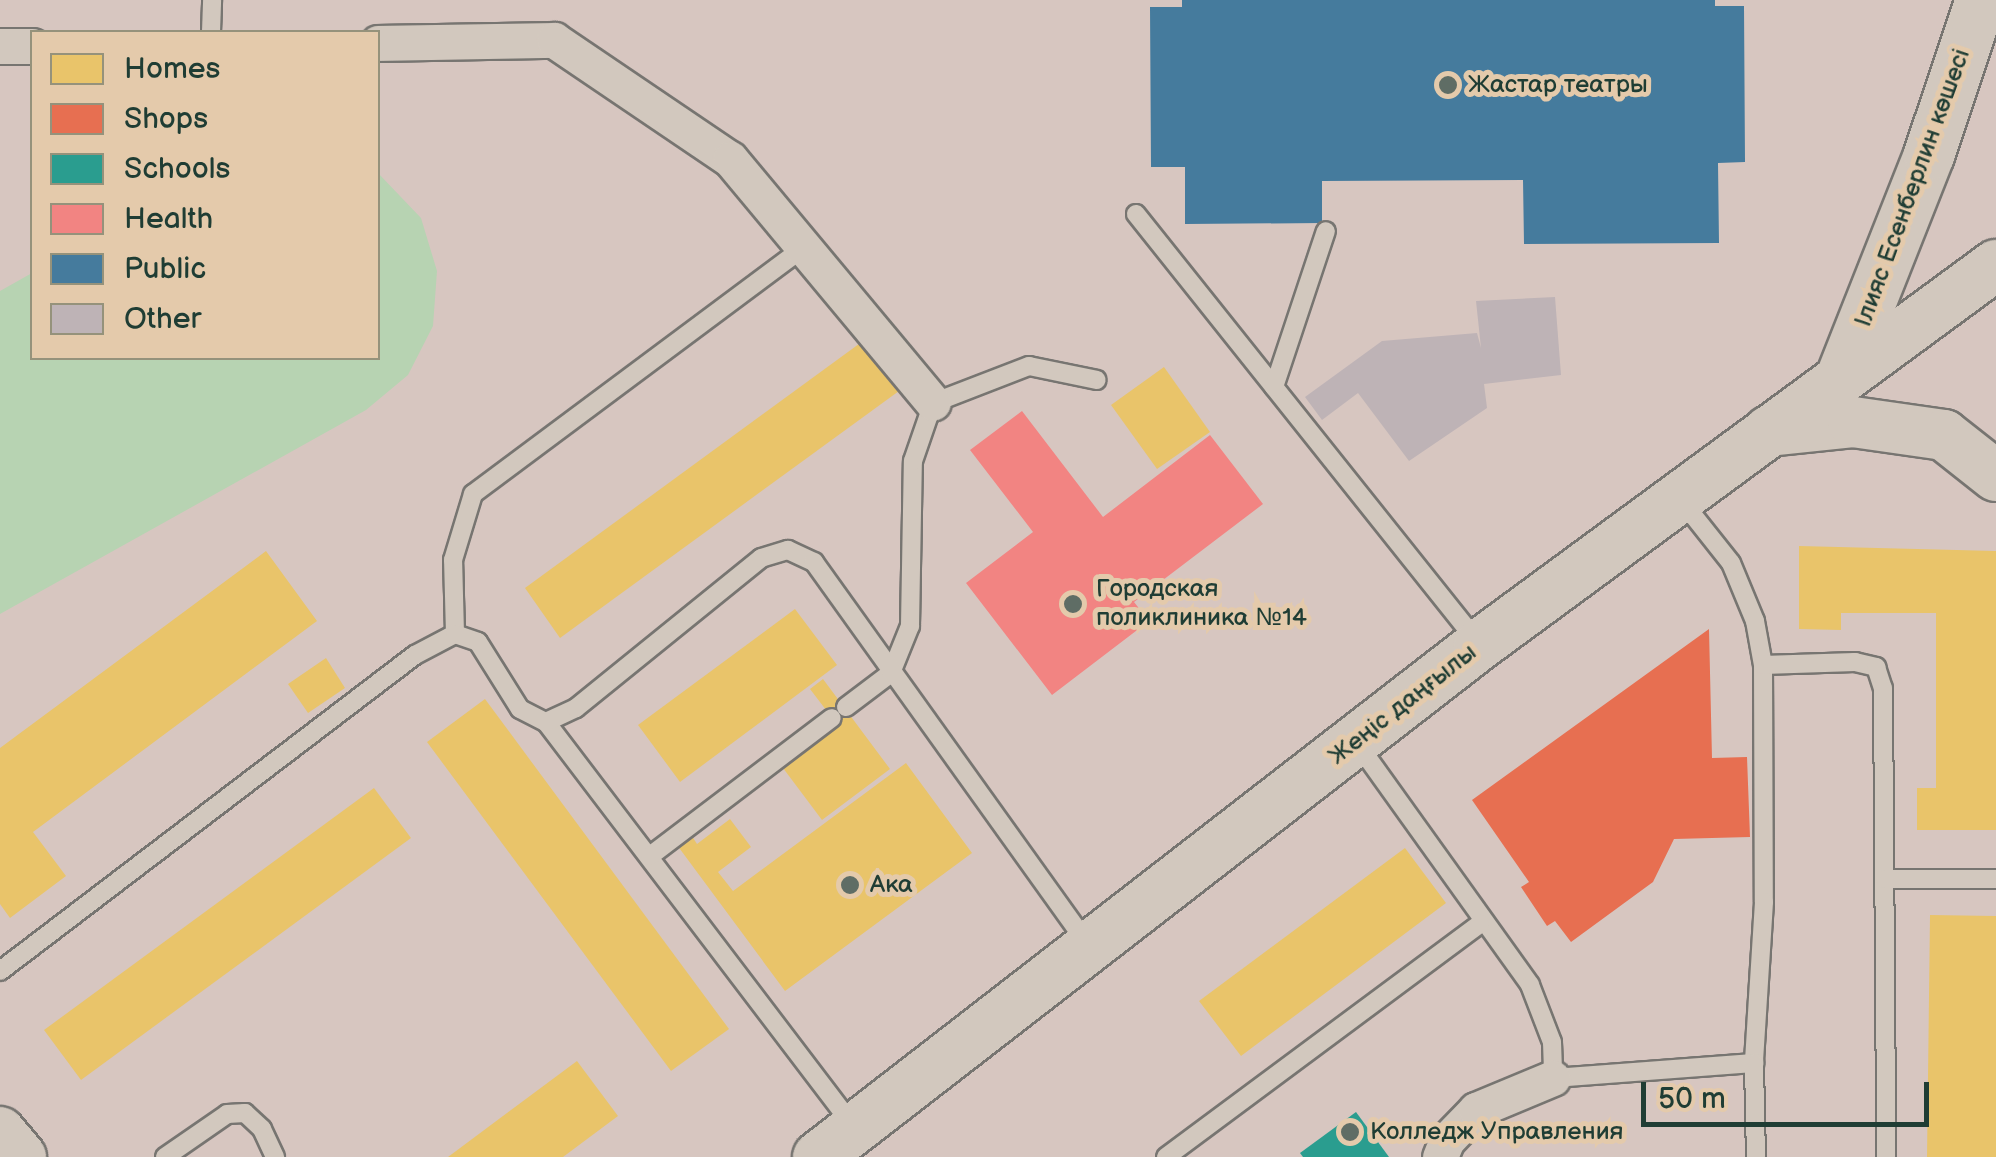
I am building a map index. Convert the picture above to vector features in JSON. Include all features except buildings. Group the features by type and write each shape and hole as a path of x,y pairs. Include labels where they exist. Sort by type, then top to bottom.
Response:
{"main road":[{"name":"Ілияс Есенберлин көшесі","path":"1842,375 1923,172 1981,0"},
{"name":"Жеңіс даңғылы","path":"837,1144 1480,645 1764,431 1996,264"},
{"path":"1764,431 1853,422 1944,435 1996,476"},
{"path":"0,1132 22,1157"}],"street":[{"path":"380,43 554,40 730,160 933,403"},
{"path":"0,46 30,46"},
{"path":"1440,1157 1447,1140 1476,1110 1553,1078"}],"lane":[{"path":"211,30 212,0"},
{"path":"1136,214 1480,645"},
{"path":"1274,387 1326,231"},
{"path":"454,634 453,560 472,494 804,248"},
{"path":"650,856 891,673 910,626 913,461 933,403 1029,366 1096,380"},
{"path":"1678,496 1731,562 1755,622 1763,665 1764,902 1754,1062 1756,1157"},
{"path":"546,722 576,708 761,558 788,550 814,562 1090,948"},
{"path":"0,970 415,654 454,634 478,642 520,709 546,722 650,856 837,1144"},
{"path":"1763,665 1876,667 1884,688 1886,1157"},
{"path":"1356,743 1480,924 1530,985 1552,1042 1553,1078 1754,1062"},
{"path":"1885,879 1996,879"},
{"path":"1166,1157 1480,924"},
{"path":"164,1157 227,1114 245,1113 262,1129 275,1157"}],"green space":[{"path":"380,175 421,218 437,271 433,326 408,375 366,410 0,614 0,291 30,274 30,360 380,360"}],"place":[{"name":"Жастар театры","path":"1448,85"},
{"name":"Городская поликлиника №14","path":"1073,604"},
{"name":"Ака","path":"850,885"},
{"name":"Колледж Управления","path":"1350,1132"}]}
